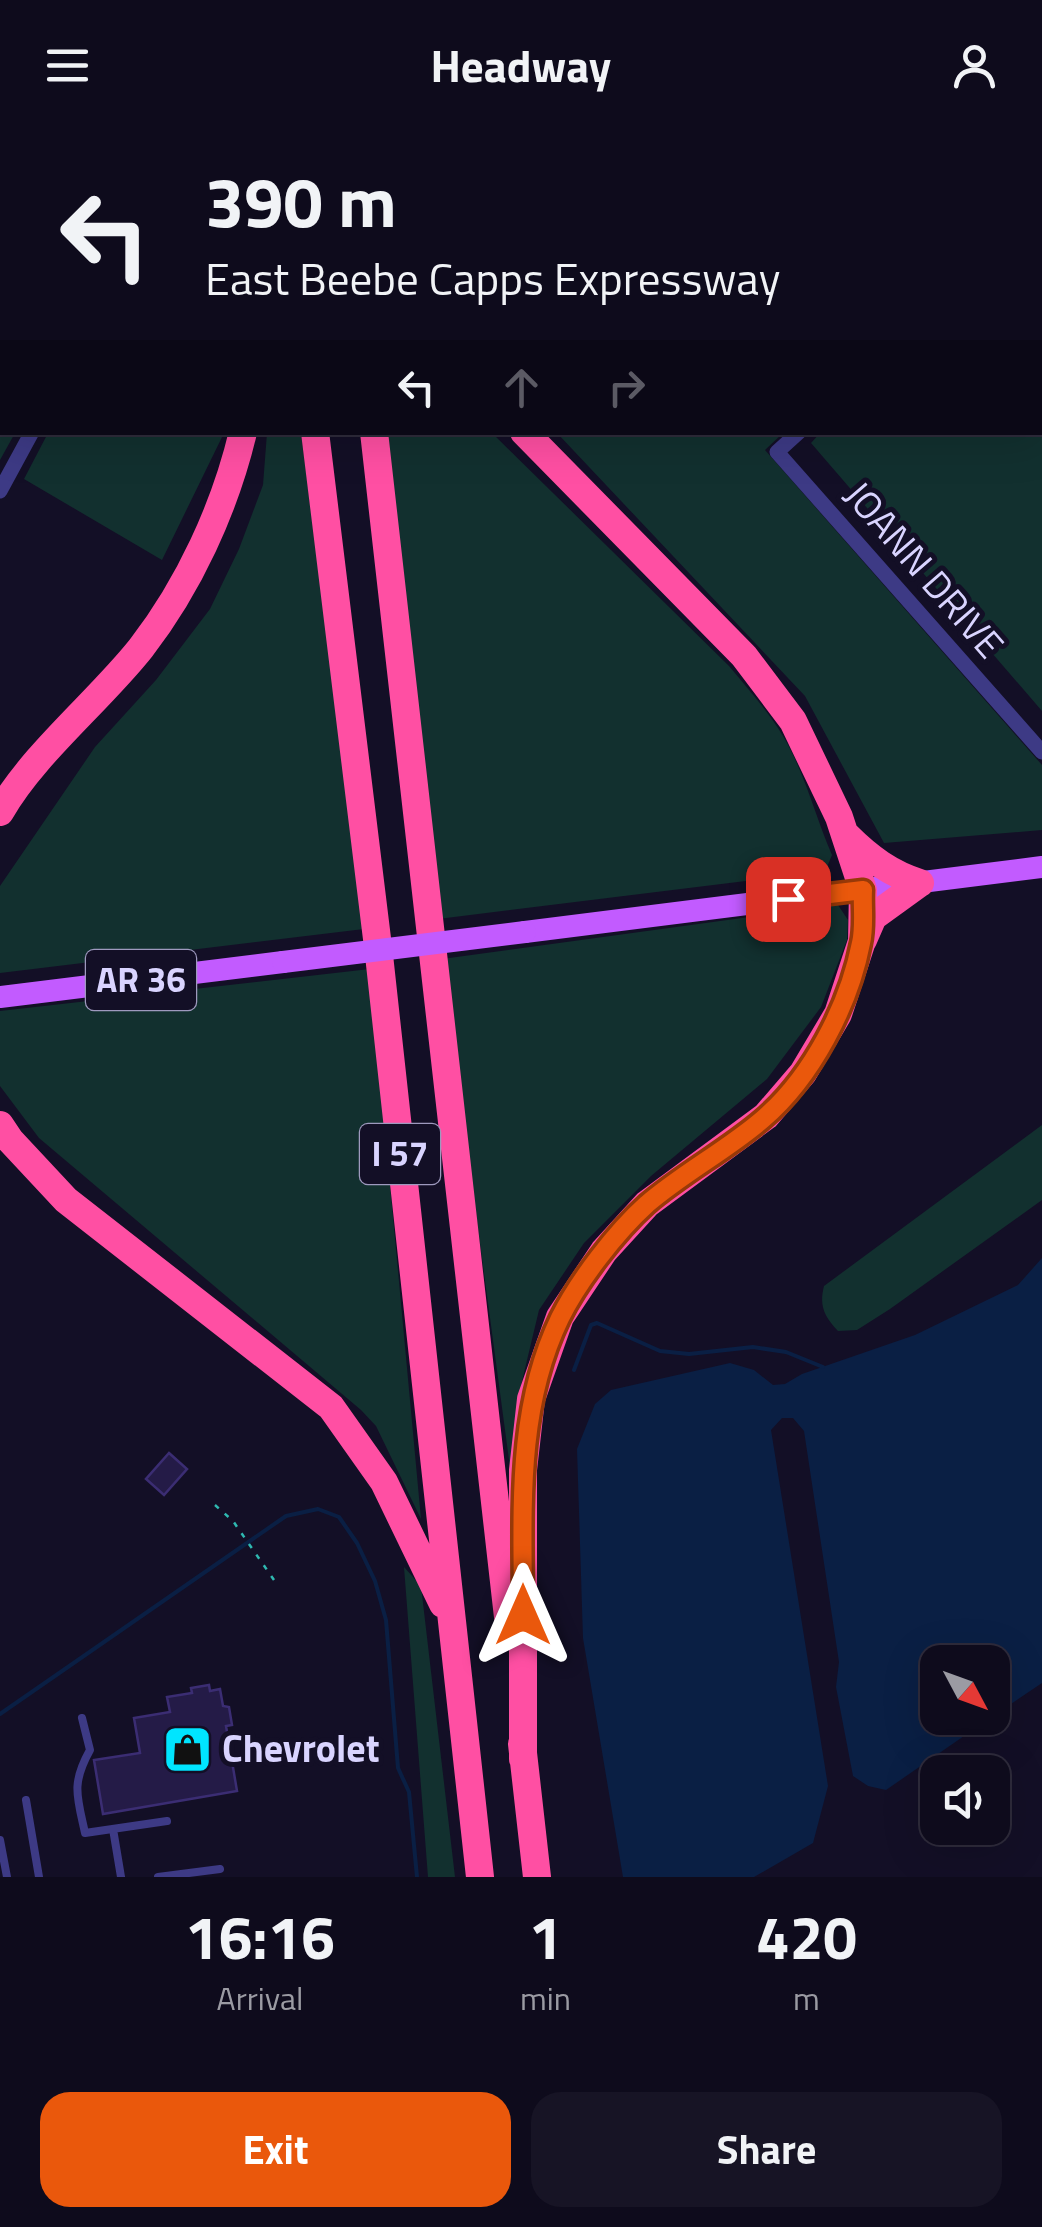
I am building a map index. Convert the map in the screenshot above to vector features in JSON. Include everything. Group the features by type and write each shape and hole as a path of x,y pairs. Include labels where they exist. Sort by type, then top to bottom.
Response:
{"highway":[{"path":"0,812 63,733 141,647 169,604 188,574 232,478 242,435"},
{"name":"I 57","path":"315,435 378,954 480,1877"},
{"name":"I 57","path":"374,435 537,1877"},
{"path":"527,435 744,656 793,721 845,834 863,890 862,941"},
{"path":"845,834 901,878 920,883"},
{"path":"524,1759 522,1470 531,1399 560,1317 604,1251 647,1204 766,1116 803,1073 838,1014 873,917 920,883"},
{"path":"0,1124 66,1200 331,1408 384,1482 452,1622"}],"main road":[{"name":"AR 36","path":"0,997 1042,868"}],"street":[{"path":"0,491 30,435"},
{"name":"JOANN DRIVE","path":"796,435 777,452 1042,752"}],"lane":[{"path":"82,1718 90,1750 77,1772 76,1783 85,1833 167,1821"},
{"path":"26,1800 39,1877"},
{"path":"113,1829 121,1877"},
{"path":"0,1840 7,1877"},
{"path":"158,1877 220,1869"}],"path":[{"path":"214,1505 238,1528 274,1580"}],"green space":[{"path":"0,435 14,435 0,460"},
{"path":"46,435 223,435 162,560 24,479"},
{"path":"267,435 301,435 364,929 0,973 0,886 95,747 156,680 210,609 239,549 263,485"},
{"path":"383,435 494,435 729,666 764,709 791,750 832,855 827,867 811,873 438,919"},
{"path":"559,435 781,435 765,450 1042,765 1042,830 884,843 805,696"},
{"path":"818,435 1042,435 1042,711 811,443"},
{"path":"838,905 848,920 847,940 821,1007 767,1079 651,1176 584,1243 539,1310 517,1402 518,1527 442,959"},
{"path":"370,969 421,1519 376,1426 361,1410 39,1138 0,1086 0,1011"},
{"path":"1042,1125 1042,1200 890,1309 857,1330 838,1331 824,1310 824,1286"},
{"path":"404,1567 421,1586 455,1877 428,1877"}],"water":[{"path":"1042,1258 1042,1683 1010,1705 1010,1645 920,1645 920,1735 965,1735 937,1755 920,1755 920,1766 886,1790 868,1786 853,1776 836,1687 839,1662 804,1431 793,1418 782,1418 771,1430 828,1786 813,1843 754,1877 623,1877 583,1638 577,1449 595,1404 611,1390 730,1363 754,1370 773,1385 785,1384 802,1374 915,1335 1018,1285"}],"building":[{"path":"169,1453 187,1469 164,1495 146,1479"},
{"path":"209,1685 210,1691 220,1689 223,1706 229,1707 232,1725 226,1726 237,1791 103,1814 94,1760 140,1753 134,1718 170,1712 167,1697 192,1693 191,1688"}],"waterway":[{"path":"574,1370 591,1325 597,1323 660,1351 689,1354 753,1347 786,1352 823,1367"},
{"path":"0,1714 286,1516 318,1509 339,1517 375,1581 386,1620 398,1768 409,1792 417,1877"}],"place":[{"name":"Chevrolet","path":"187,1749"}],"route":[{"path":"523,1615 522,1470 531,1399 560,1317 604,1251 647,1204 766,1116 803,1073 838,1014 862,941 863,890 788,899"}]}
